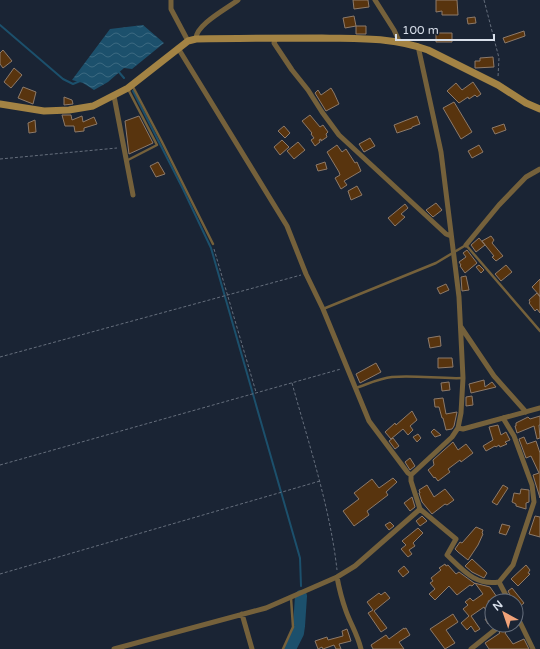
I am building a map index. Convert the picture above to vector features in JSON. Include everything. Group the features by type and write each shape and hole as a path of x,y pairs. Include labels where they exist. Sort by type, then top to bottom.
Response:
{"street":[{"path":"171,0 171,9 188,41"},
{"path":"196,39 198,30 238,0"},
{"path":"375,0 394,30 399,41"},
{"path":"276,38 274,43 339,135 446,234 451,236"},
{"path":"0,104 44,111 70,110 93,106 130,87 188,41 196,39 276,38 378,39 399,41 418,46 498,85 526,104 540,108"},
{"path":"418,46 441,152 459,297 463,378 461,413 458,428 452,437 411,475 411,481 420,509 456,539 447,555 475,580 492,584 499,582 513,565 537,502 516,440 503,418"},
{"path":"178,48 287,226 306,274 324,309 369,421 374,430 411,475"},
{"path":"114,96 133,195"},
{"path":"466,245 499,204 526,176 540,169"},
{"path":"461,327 494,376 526,412"},
{"path":"458,428 463,429 540,408"},
{"path":"114,649 266,608 337,577 355,566 420,509"},
{"path":"337,577 340,593 346,611 358,635 361,649"},
{"path":"499,582 505,593"},
{"path":"242,614 252,649"},
{"path":"524,631 533,649"},
{"path":"471,649 491,633"}],"lane":[{"path":"126,161 158,145 130,87"},
{"path":"130,87 162,142 212,244"},
{"path":"324,309 436,263 466,245 540,331"},
{"path":"356,388 390,377 443,379 463,378"},
{"path":"283,649 293,627 291,597"}],"path":[{"path":"484,0 499,58 498,85"},
{"path":"0,159 124,147"},
{"path":"212,244 256,392"},
{"path":"0,357 306,274"},
{"path":"0,465 256,392 347,368"},
{"path":"292,383 320,481 334,549 337,577"},
{"path":"0,574 320,481"}],"water":[{"path":"143,25 164,43 132,69 124,68 108,82 94,90 83,83 72,80 110,29"}],"building":[{"path":"353,0 368,0 369,7 354,9"},
{"path":"436,0 457,0 458,15 442,15 442,11 436,12"},
{"path":"354,16 356,26 345,28 343,18"},
{"path":"475,17 476,23 468,24 467,18"},
{"path":"356,26 366,26 366,34 356,34"},
{"path":"524,31 525,36 505,43 503,38"},
{"path":"436,33 452,33 452,42 436,42"},
{"path":"3,50 12,61 3,68 0,64 0,53"},
{"path":"493,57 494,67 475,68 475,61 480,61 480,58"},
{"path":"14,68 22,75 11,88 4,82"},
{"path":"473,82 481,94 477,97 475,95 469,99 468,97 459,103 447,91 456,83 462,90"},
{"path":"23,87 36,92 33,104 18,98"},
{"path":"331,88 339,104 326,111 315,93 318,90 321,95"},
{"path":"64,97 72,100 73,104 64,105"},
{"path":"454,102 472,132 461,139 443,108"},
{"path":"62,115 71,115 72,120 82,116 83,122 94,117 97,124 84,128 84,131 75,132 74,126 65,126"},
{"path":"310,115 320,127 323,125 328,132 326,134 327,137 321,141 321,139 319,140 320,142 315,146 311,140 314,138 311,134 312,133 302,121"},
{"path":"139,116 153,143 129,154 125,121"},
{"path":"417,116 420,124 397,133 394,125"},
{"path":"35,120 36,132 29,133 28,123"},
{"path":"504,124 506,130 495,134 492,128"},
{"path":"284,126 290,133 285,138 278,131"},
{"path":"370,138 375,146 364,152 359,144"},
{"path":"282,140 289,147 280,155 274,147"},
{"path":"298,142 305,150 294,159 287,151"},
{"path":"337,145 342,152 346,149 355,163 357,162 361,171 344,181 347,185 341,189 335,178 340,175 339,172 327,152"},
{"path":"479,145 483,152 472,158 468,151"},
{"path":"158,162 165,174 156,177 150,166"},
{"path":"325,162 327,169 318,171 316,165"},
{"path":"357,186 362,195 351,200 348,191"},
{"path":"436,203 442,210 433,217 426,210"},
{"path":"405,204 408,208 401,214 405,217 395,226 388,218"},
{"path":"491,236 494,240 492,243 503,256 496,261 492,257 494,256 482,241"},
{"path":"479,238 485,245 476,252 471,245"},
{"path":"467,250 477,263 465,273 459,262 466,257 463,253"},
{"path":"479,265 484,270 481,273 476,267"},
{"path":"506,265 512,272 501,281 495,274"},
{"path":"466,276 469,290 462,291 461,277"},
{"path":"540,279 540,296 532,287"},
{"path":"446,284 449,290 440,294 437,288"},
{"path":"537,293 540,297 540,313 537,309 535,311 529,303 529,300"},
{"path":"440,336 441,346 430,348 428,338"},
{"path":"438,358 452,358 453,367 438,368"},
{"path":"376,363 381,372 360,383 356,374"},
{"path":"484,380 485,387 492,382 496,387 471,393 469,384"},
{"path":"449,382 450,390 442,391 441,383"},
{"path":"472,396 473,405 466,406 466,397"},
{"path":"443,398 446,414 457,412 452,429 446,430 439,407 435,407 434,399"},
{"path":"412,411 417,420 410,426 413,430 408,435 403,429 391,439 385,432 395,423 396,425"},
{"path":"540,416 540,438 537,439 534,426 517,433 515,426 516,423 528,417 530,419"},
{"path":"498,425 501,435 506,432 510,440 505,442 507,444 500,447 499,445 496,447 495,446 486,451 483,446 493,440 489,427"},
{"path":"434,429 441,435 435,437 431,432"},
{"path":"418,434 421,438 417,442 413,437"},
{"path":"524,437 527,444 536,441 540,453 540,498 533,475 539,473 531,456 526,458 519,439"},
{"path":"393,438 399,446 395,449 389,441"},
{"path":"453,442 458,450 466,444 473,453 448,469 450,472 438,481 428,470 434,465 433,460"},
{"path":"410,458 415,466 410,470 405,462"},
{"path":"393,478 397,482 386,492 388,495 367,511 369,515 354,526 343,511 359,499 354,493 372,479 379,488"},
{"path":"427,485 434,497 445,489 454,500 447,505 445,504 432,514 422,502 419,493 419,490"},
{"path":"503,485 508,488 497,505 492,502"},
{"path":"521,489 529,490 529,502 526,503 526,509 516,506 516,504 512,502 514,493 520,494"},
{"path":"412,497 415,507 410,511 404,503"},
{"path":"422,516 427,521 420,526 416,521"},
{"path":"535,516 540,517 540,537 529,534"},
{"path":"390,522 394,526 389,530 385,525"},
{"path":"502,524 510,526 506,535 499,533"},
{"path":"476,527 483,530 483,534 468,560 455,549 460,542 462,543"},
{"path":"418,528 423,533 413,543 415,546 409,550 412,554 408,557 401,549 406,545 402,541"},
{"path":"472,559 487,573 484,578 472,572 465,566"},
{"path":"445,564 446,566 448,565 456,574 459,572 475,583 457,595 449,586 435,600 429,594 435,589 430,583 433,581 431,578 441,570 439,568"},
{"path":"526,565 530,570 528,573 530,574 518,586 511,579"},
{"path":"404,566 409,572 403,577 398,571"},
{"path":"475,583 490,587 494,593 484,593 484,607 471,616 480,629 475,632 471,626 467,630 461,623 469,616 463,609 468,605 465,602 470,598 473,601 483,594"},
{"path":"512,588 516,593 509,593 508,591"},
{"path":"385,592 390,598 374,611 387,628 381,632 368,613 373,610 367,602 379,593 381,595"},
{"path":"453,614 458,622 446,630 455,643 445,649 430,629"},
{"path":"406,628 410,635 399,642 404,649 373,649 371,645 386,635 389,639"},
{"path":"347,629 351,641 339,644 341,649 336,649 334,645 323,649 322,647 318,649 315,641 327,637 328,640 343,636 342,631"},
{"path":"500,633 505,633 513,644 524,639 529,649 489,649 485,643"}],"waterway":[{"path":"0,25 63,79 73,84 80,81"},
{"path":"118,71 124,78"},
{"path":"133,91 211,248 300,558 301,586"},
{"path":"290,649 298,633 301,596"}]}
